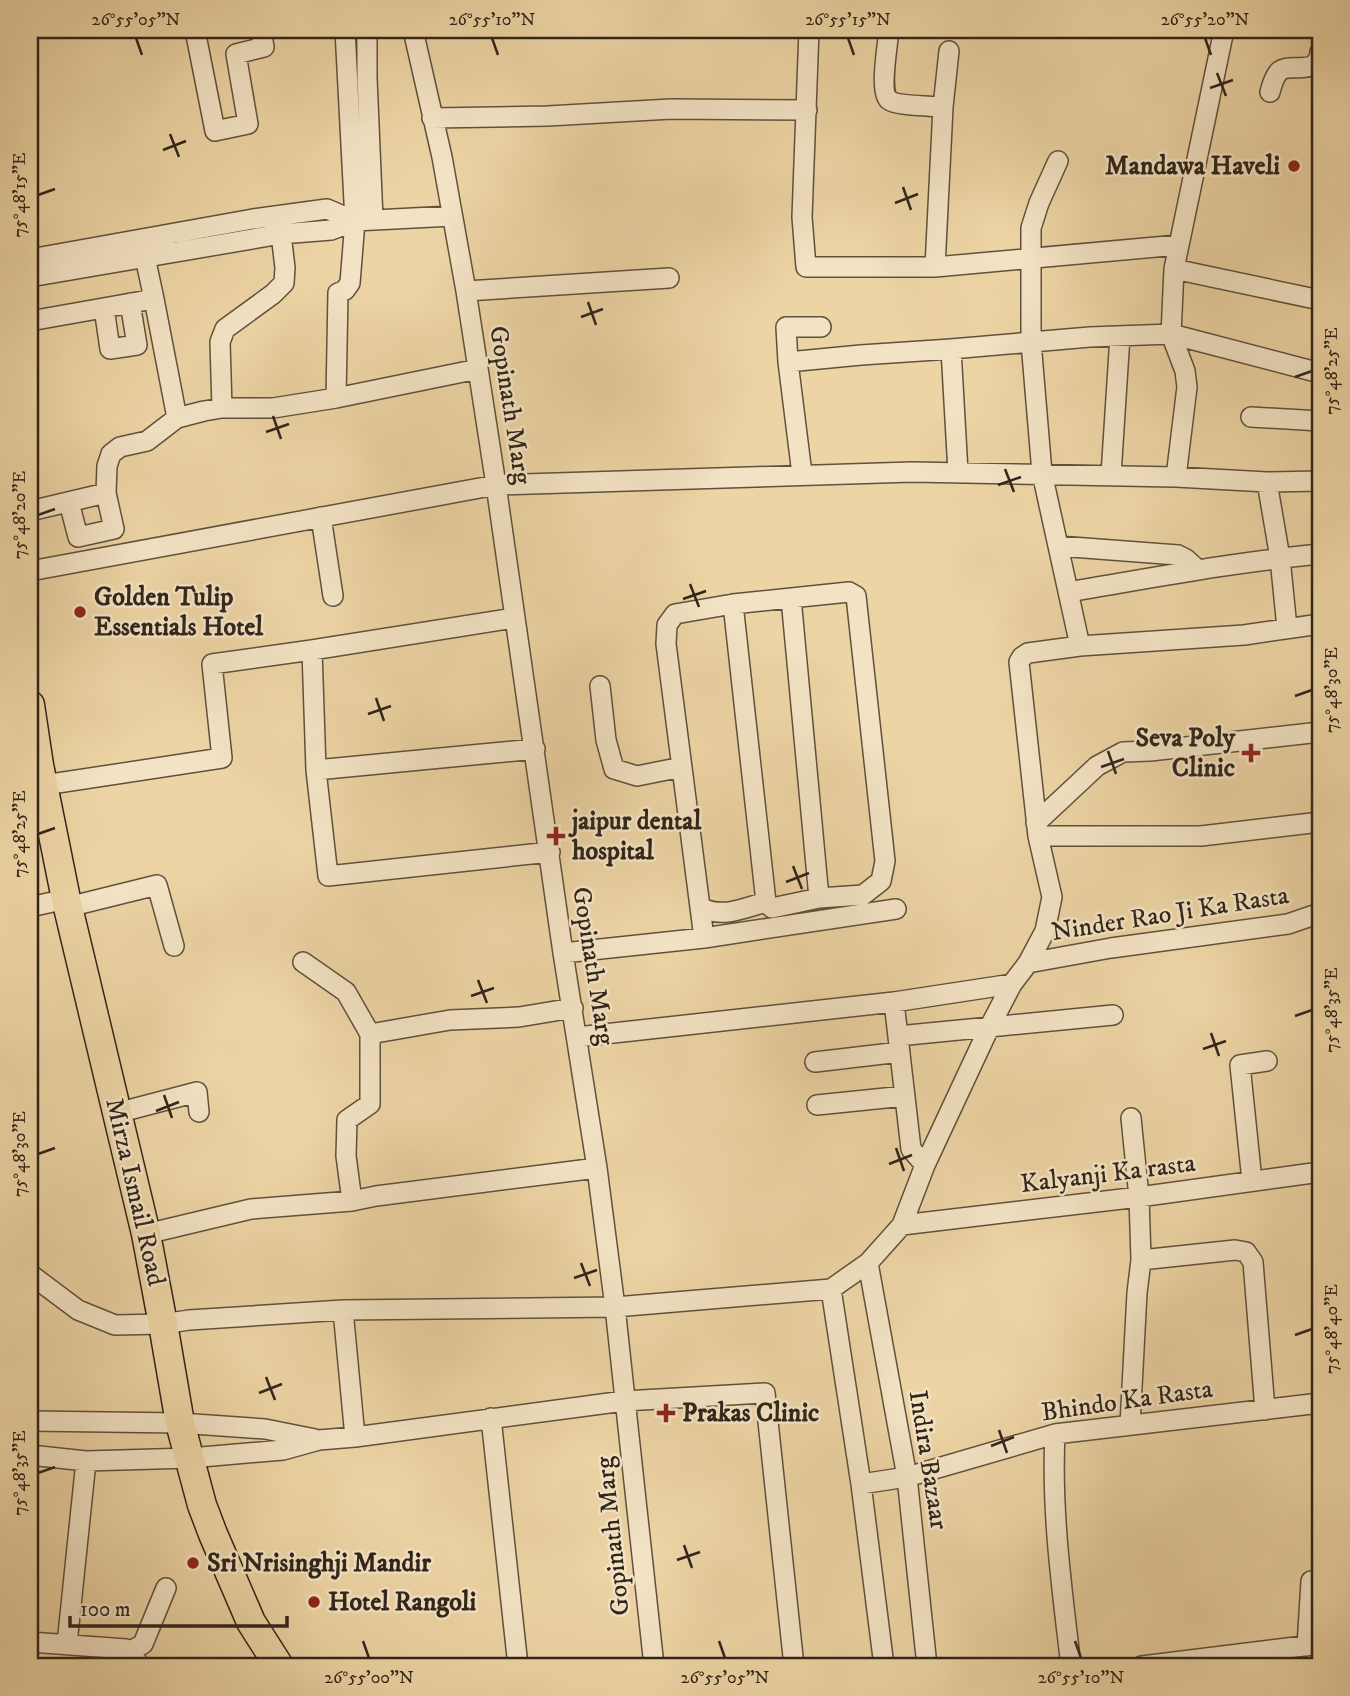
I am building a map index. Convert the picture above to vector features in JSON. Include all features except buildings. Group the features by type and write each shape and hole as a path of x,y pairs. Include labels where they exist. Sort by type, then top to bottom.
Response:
{"highway":[{"name":"Mirza Ismail Road","path":"30,705 38,772 146,1234 180,1423 202,1505 251,1622 279,1666"}],"street":[{"path":"195,30 215,131 248,124 236,54 264,47 261,30"},
{"path":"345,30 364,221"},
{"path":"336,398 338,293 345,290 350,283 364,221 367,30"},
{"name":"Gopinath Marg","path":"413,30 442,157 466,291 578,1037 615,1307 654,1666"},
{"path":"809,30 802,217 806,267 935,267 1178,245"},
{"path":"889,30 884,85 887,99 895,103 943,107"},
{"path":"1177,477 1187,387 1185,371 1171,334 1174,269 1224,30"},
{"path":"935,267 943,107 949,51"},
{"path":"1270,92 1274,77 1283,68 1313,66 1319,59 1320,52"},
{"path":"432,118 548,116 671,109 807,110"},
{"path":"1058,161 1031,228 1031,342 1042,473 1080,646"},
{"path":"30,259 253,219 327,209 364,221"},
{"path":"30,277 281,234 331,230 364,221 452,216"},
{"path":"222,408 220,342 225,330 284,283 281,234"},
{"path":"145,257 177,418"},
{"path":"1174,269 1320,300"},
{"path":"466,291 669,278"},
{"path":"30,321 154,299"},
{"path":"104,308 110,349 137,345 130,303"},
{"path":"802,474 786,327 821,327"},
{"path":"788,362 1031,342 1171,334 1320,373"},
{"path":"1111,475 1120,336"},
{"path":"951,349 958,472"},
{"path":"69,502 78,537 114,529 106,493 107,466 111,454 120,447 147,440 177,418 222,408 273,408 336,398 478,369"},
{"path":"1251,417 1320,421"},
{"path":"30,571 496,485 802,474 958,472 1267,482 1320,481"},
{"path":"1267,482 1280,558 1287,628"},
{"path":"30,511 106,493"},
{"path":"321,517 333,596"},
{"path":"1058,546 1178,555 1198,570"},
{"path":"1068,592 1198,570 1320,554"},
{"path":"704,938 666,644 667,625 675,614 733,604 849,592 856,596 885,861 881,881 863,895 819,898 772,908 766,902 733,604"},
{"path":"791,598 819,898"},
{"path":"38,772 222,758 212,664 514,618"},
{"path":"30,1274 78,1310 115,1325 163,1324 206,1318 343,1310 615,1307 831,1289 868,1263 902,1225 926,1165 989,1028 1045,931 1052,897 1037,830 1019,662 1022,657 1028,653 1080,646 1244,635 1320,624"},
{"path":"312,650 316,770 328,876 550,852"},
{"path":"600,686 606,740 614,769 637,776 682,767"},
{"path":"1037,830 1097,766 1122,752 1320,732"},
{"path":"316,770 535,749"},
{"path":"1037,830 1200,836 1320,822"},
{"path":"30,907 67,903 157,885 174,946"},
{"path":"700,907 709,912 728,913 766,902"},
{"path":"564,954 704,938 896,909"},
{"name":"Ninder Rao Ji Ka Rasta","path":"1028,964 1111,948 1289,924 1320,913"},
{"path":"303,962 346,992 370,1034 370,1104 346,1120 346,1156 352,1202"},
{"path":"578,1037 894,1002 1012,984"},
{"path":"894,1002 911,1149 926,1165"},
{"path":"370,1034 450,1020 519,1017 573,1008"},
{"path":"815,1062 989,1028 1113,1015"},
{"path":"1252,1181 1240,1065 1267,1061"},
{"path":"117,1114 197,1092 199,1112"},
{"path":"817,1105 905,1096"},
{"path":"1130,1425 1141,1260 1139,1197 1131,1118"},
{"path":"146,1234 251,1209 352,1202 376,1195 597,1168"},
{"name":"Kalyanji Ka rasta","path":"902,1225 1320,1172"},
{"path":"1141,1260 1235,1250 1246,1252 1253,1262 1265,1410"},
{"name":"Indira Bazaar","path":"868,1263 906,1477 928,1666"},
{"path":"831,1289 861,1484 884,1666"},
{"path":"343,1310 355,1437"},
{"path":"30,1455 86,1461 190,1458 283,1450 319,1440 624,1401 765,1393 794,1666"},
{"name":"Bhindo Ka Rasta","path":"861,1484 906,1477 1055,1434 1320,1403"},
{"path":"491,1418 518,1666"},
{"path":"30,1420 180,1423 265,1429 319,1440"},
{"path":"1055,1434 1053,1466 1060,1580 1071,1666"},
{"path":"67,1644 86,1461"},
{"path":"1142,1666 1314,1645 1311,1581"},
{"path":"30,1642 126,1649 134,1659 166,1588"}],"place":[{"name":"Mandawa Haveli","path":"1294,166"},
{"name":"Golden Tulip Essentials Hotel","path":"80,612"},
{"name":"Seva Poly Clinic","path":"1251,753"},
{"name":"jaipur dental hospital","path":"556,836"},
{"name":"Prakas Clinic","path":"666,1413"},
{"name":"Sri Nrisinghji Mandir","path":"193,1563"},
{"name":"Hotel Rangoli","path":"314,1602"}]}
